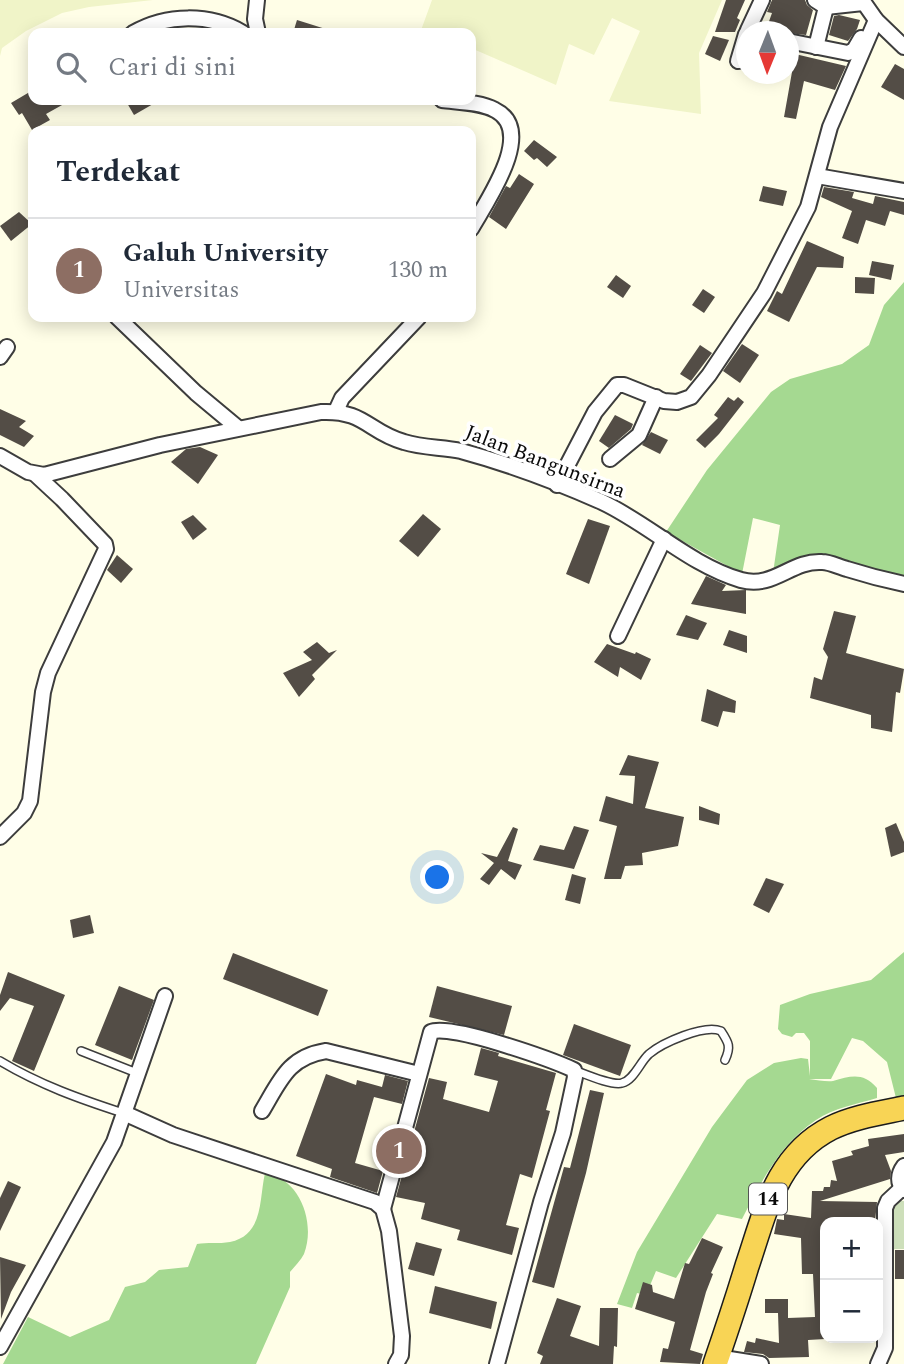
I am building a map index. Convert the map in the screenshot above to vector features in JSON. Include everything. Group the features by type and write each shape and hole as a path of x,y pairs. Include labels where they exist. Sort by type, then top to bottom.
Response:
{"highway":[{"name":"14","path":"716,1361 769,1198 787,1165 807,1144 833,1127 867,1115 904,1108"}],"street":[{"path":"257,0 257,28"},
{"path":"753,21 762,0"},
{"path":"816,47 820,3 868,9 904,47"},
{"path":"799,43 848,53 853,50 868,9"},
{"path":"557,485 594,412 615,387 624,385 672,403 685,400 709,375 764,293 808,208 830,127 868,9"},
{"path":"143,28 156,22 177,18 217,22 231,28"},
{"path":"471,105 494,109 509,122 512,142 505,166 476,220"},
{"path":"817,176 904,191"},
{"path":"122,322 196,393 238,428"},
{"path":"35,474 54,474 160,445 336,411 342,398 414,322"},
{"path":"610,459 639,435 656,397"},
{"name":"Jalan Bangunsirna","path":"336,411 361,418 389,438 481,457 620,511 664,540 727,575 744,581 760,582 801,565 823,562 904,584"},
{"path":"0,456 35,474 62,499 104,544 106,550 48,673 43,692 28,808 1,836"},
{"path":"618,636 664,540"},
{"path":"0,1347 114,1142 165,996"},
{"path":"396,1364 401,1355 402,1336 388,1224 383,1209 431,1032 436,1030 455,1031 554,1061 574,1070 575,1077 563,1133 537,1215 498,1364"},
{"path":"262,1111 285,1071 299,1059 313,1053 326,1051 419,1074"},
{"path":"124,1113 173,1135 374,1202 383,1209"},
{"path":"878,1364 885,1348 885,1208 888,1201 903,1189 899,1183 899,1175 904,1166"},
{"path":"716,1361 761,1364"}],"lane":[{"path":"574,1070 622,1083 629,1079 650,1053 677,1038 710,1029 720,1031 729,1044 730,1051 725,1060"},
{"path":"82,1051 138,1073"},
{"path":"0,1061 31,1080 63,1094 124,1113"}],"green space":[{"path":"0,0 153,0 89,7 62,13 28,28 2,48 0,56"},
{"path":"432,0 722,0 699,53 701,114 609,101 640,31 612,18 594,55 569,44 556,85 476,50 476,28 422,28"},
{"path":"904,282 904,577 875,572 827,555 808,556 773,573 780,525 753,518 742,574 666,532 707,470 771,392 790,379 842,364 869,345 884,305"},
{"path":"904,952 904,1096 896,1098 887,1062 863,1041 852,1038 831,1079 809,1079 831,1081 862,1077 877,1088 877,1098 830,1112 803,1130 773,1165 742,1219 717,1214 676,1278 656,1271 646,1295 637,1293 632,1308 617,1304 637,1252 712,1127 747,1080 774,1063 801,1058 808,1059 810,1076 810,1041 804,1033 796,1033 792,1037 782,1034 778,1029 780,1005 810,994 871,980"},
{"path":"265,1173 288,1183 296,1193 306,1216 308,1229 304,1254 290,1272 290,1287 256,1364 3,1364 28,1317 70,1337 109,1320 125,1287 145,1282 159,1270 188,1267 197,1244 226,1243 241,1238 249,1232 258,1215"},
{"path":"897,1201 904,1201 904,1249 890,1249 890,1207"}],"building":[{"path":"726,0 745,0 737,18 740,21 736,21 735,32 715,32"},
{"path":"772,0 805,0 813,10 806,35 799,34 799,21 769,21 772,13 767,12"},
{"path":"834,16 860,20 848,41 829,35"},
{"path":"297,20 322,28 295,28"},
{"path":"713,36 729,40 720,61 705,54"},
{"path":"799,55 846,66 835,90 804,81 796,119 784,117 790,84 799,84"},
{"path":"895,64 904,69 904,100 881,87"},
{"path":"28,93 28,105 62,105 46,114 50,120 39,126 30,126 22,113 19,115 11,103"},
{"path":"128,105 151,105 134,115"},
{"path":"534,140 557,157 547,167 524,151"},
{"path":"519,174 534,184 506,229 489,217 506,186 510,188"},
{"path":"763,186 787,191 783,206 759,201"},
{"path":"824,187 854,192 852,198 873,204 875,196 904,202 904,215 890,211 885,226 866,220 858,244 842,238 852,211 821,197"},
{"path":"19,212 28,220 28,227 11,241 0,226"},
{"path":"807,241 844,257 843,268 817,267 789,322 767,311 777,291 782,294"},
{"path":"872,261 894,265 891,280 869,275"},
{"path":"616,275 631,286 623,298 607,287"},
{"path":"855,277 875,278 874,294 855,293"},
{"path":"703,289 715,297 704,313 692,305"},
{"path":"742,344 759,355 740,383 723,371"},
{"path":"700,345 712,353 691,381 680,374"},
{"path":"728,397 734,401 738,397 744,402 705,448 696,440 718,418 714,415"},
{"path":"0,409 26,421 19,427 34,436 24,447 0,435"},
{"path":"615,415 633,424 631,429 609,448 599,441"},
{"path":"651,432 668,440 660,454 642,445"},
{"path":"200,447 218,455 198,484 171,462 186,449"},
{"path":"423,514 441,529 418,557 399,541"},
{"path":"193,515 207,529 193,540 181,522"},
{"path":"588,519 610,526 589,584 566,574"},
{"path":"117,555 133,569 121,583 107,570"},
{"path":"706,576 726,585 722,591 746,590 746,614 691,604"},
{"path":"834,611 856,616 846,653 904,669 900,693 896,692 892,732 871,728 871,715 810,698 814,677 822,680 828,657 823,649"},
{"path":"686,615 707,623 698,640 676,635"},
{"path":"729,630 747,636 747,653 723,645"},
{"path":"317,642 329,653 337,650 312,675 315,679 299,697 283,673 312,660 303,652"},
{"path":"607,644 651,659 641,680 620,667 618,677 594,662"},
{"path":"707,689 736,701 735,713 723,711 718,727 701,721"},
{"path":"628,755 659,762 645,808 684,817 678,846 642,853 643,865 625,866 621,879 604,879 617,826 599,821 606,796 633,804 635,776 619,775"},
{"path":"699,806 720,814 719,825 699,820"},
{"path":"896,823 904,842 904,852 891,857 885,828"},
{"path":"574,826 589,830 574,869 533,860 540,845 564,850"},
{"path":"513,827 518,829 508,861 522,865 515,880 501,869 489,885 480,879 494,863 481,853 497,857"},
{"path":"572,874 586,878 580,904 565,900"},
{"path":"766,878 784,884 769,913 753,905"},
{"path":"90,915 94,933 73,938 70,920"},
{"path":"233,953 328,990 318,1016 223,979"},
{"path":"8,972 65,995 34,1071 12,1061 34,1006 10,998 0,1011 0,995"},
{"path":"119,986 154,1000 132,1060 95,1045"},
{"path":"437,986 512,1006 504,1035 429,1017"},
{"path":"574,1024 631,1045 620,1076 563,1055"},
{"path":"481,1048 499,1053 498,1056 556,1073 546,1110 550,1111 532,1178 520,1174 506,1225 519,1228 512,1255 457,1240 460,1230 421,1219 425,1203 396,1197 429,1078 447,1082 443,1099 489,1112 498,1081 474,1075"},
{"path":"326,1074 356,1085 357,1080 382,1087 385,1075 408,1081 402,1104 374,1097 355,1163 383,1171 377,1193 330,1177 332,1169 296,1156"},
{"path":"590,1090 604,1093 586,1173 554,1288 532,1282 564,1167 570,1168"},
{"path":"904,1134 904,1152 885,1155 891,1171 890,1179 820,1201 877,1202 876,1217 820,1217 820,1339 808,1340 809,1357 769,1358 763,1354 744,1352 747,1341 755,1343 756,1338 779,1343 778,1313 765,1313 765,1299 788,1299 788,1318 815,1317 813,1274 802,1274 801,1238 774,1234 777,1219 784,1220 784,1214 811,1218 812,1191 823,1191 824,1187 830,1187 831,1180 837,1181 832,1161 853,1155 851,1151 869,1146 868,1139"},
{"path":"8,1181 21,1187 0,1231 0,1198"},
{"path":"702,1238 723,1247 711,1273 713,1274 690,1350 703,1354 700,1364 660,1362 663,1348 668,1349 675,1322 635,1309 643,1282 652,1285 653,1292 674,1299 685,1263 689,1264"},
{"path":"416,1242 442,1249 434,1276 408,1269"},
{"path":"895,1250 904,1250 904,1279 895,1279"},
{"path":"0,1257 26,1265 11,1292 1,1319"},
{"path":"435,1286 497,1302 491,1329 429,1313"},
{"path":"557,1298 581,1306 570,1336 599,1346 600,1308 618,1308 617,1347 614,1346 613,1364 540,1364 543,1356 537,1353"}],"place":[{"name":"Galuh University","path":"399,1151"}]}
